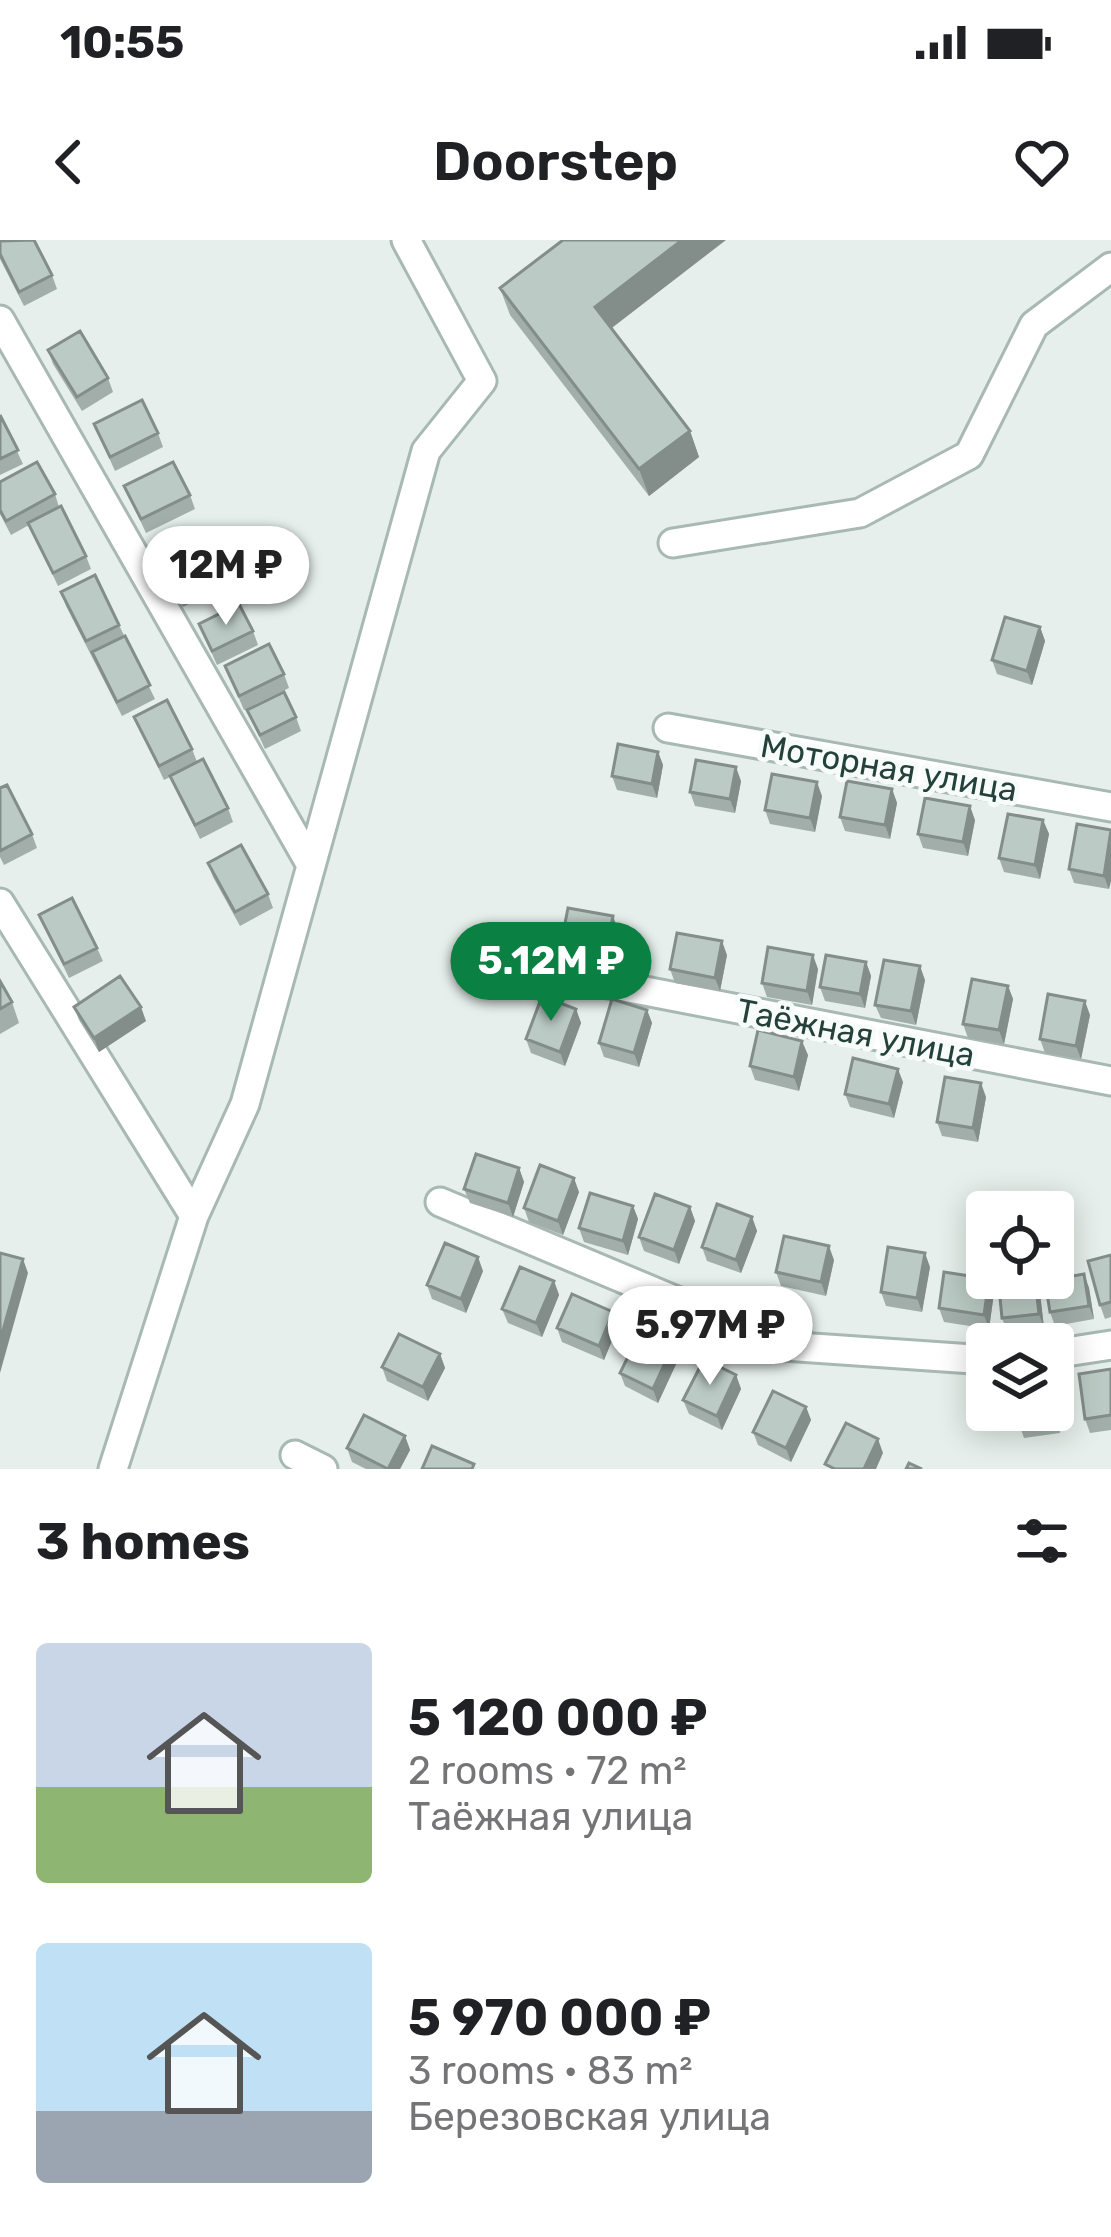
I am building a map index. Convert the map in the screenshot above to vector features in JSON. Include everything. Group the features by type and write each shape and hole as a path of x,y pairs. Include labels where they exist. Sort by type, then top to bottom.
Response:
{"street":[{"path":"113,1469 194,1216 245,1104 426,451 482,381 406,240"},
{"path":"673,544 860,513 969,455 1034,325 1111,267"},
{"path":"0,320 310,866"},
{"name":"Моторная улица","path":"668,728 1111,806"},
{"path":"0,903 194,1216"},
{"name":"Таёжная улица","path":"531,969 1111,1081"},
{"path":"440,1202 784,1346 966,1359"},
{"path":"1074,1351 1111,1345"},
{"path":"295,1455 323,1469"}],"building":[{"path":"34,240 52,275 19,292 0,254 0,241"},
{"path":"563,240 682,240 595,307 690,431 639,469 500,288"},
{"path":"80,331 108,378 77,397 48,350"},
{"path":"142,400 158,433 110,457 94,424"},
{"path":"0,415 18,450 0,459"},
{"path":"37,462 55,494 6,521 0,510 0,482"},
{"path":"173,462 190,495 141,519 124,486"},
{"path":"61,506 86,556 53,573 28,523"},
{"path":"211,536 227,568 178,593 162,560"},
{"path":"95,575 119,625 86,641 61,592"},
{"path":"239,604 253,631 212,651 199,624"},
{"path":"1005,617 1040,627 1027,671 992,660"},
{"path":"125,636 150,685 117,702 92,652"},
{"path":"269,644 284,674 239,696 225,666"},
{"path":"284,692 296,717 260,735 247,710"},
{"path":"167,700 192,749 159,766 134,717"},
{"path":"618,744 658,752 652,784 612,776"},
{"path":"203,759 228,808 195,825 170,776"},
{"path":"696,760 736,767 730,799 690,792"},
{"path":"772,774 817,782 810,818 765,810"},
{"path":"847,781 892,789 885,825 840,817"},
{"path":"7,785 32,834 0,851 0,788"},
{"path":"925,798 970,806 963,842 918,834"},
{"path":"1008,814 1043,820 1035,865 999,858"},
{"path":"1077,824 1111,830 1104,876 1069,869"},
{"path":"241,845 268,894 235,912 208,863"},
{"path":"72,898 97,948 64,964 39,915"},
{"path":"568,908 613,916 606,952 561,944"},
{"path":"677,933 722,941 715,978 670,969"},
{"path":"768,947 813,955 807,991 762,983"},
{"path":"826,955 866,962 860,994 820,987"},
{"path":"884,960 920,966 911,1011 875,1005"},
{"path":"120,976 141,1007 94,1038 74,1007"},
{"path":"972,979 1008,986 999,1030 963,1024"},
{"path":"0,981 12,1002 0,1009"},
{"path":"1048,994 1085,1001 1076,1046 1040,1039"},
{"path":"542,996 576,1009 560,1052 526,1039"},
{"path":"612,999 647,1010 634,1053 599,1043"},
{"path":"758,1030 802,1041 794,1077 750,1066"},
{"path":"853,1058 898,1069 889,1104 845,1094"},
{"path":"945,1077 981,1083 973,1128 937,1122"},
{"path":"476,1154 519,1168 508,1203 464,1189"},
{"path":"540,1165 574,1178 558,1221 524,1208"},
{"path":"590,1193 633,1206 623,1241 579,1228"},
{"path":"655,1194 690,1207 674,1250 639,1237"},
{"path":"717,1204 752,1217 736,1260 702,1247"},
{"path":"784,1236 829,1246 821,1282 776,1272"},
{"path":"445,1243 478,1257 461,1299 427,1285"},
{"path":"888,1247 925,1253 917,1298 881,1292"},
{"path":"0,1253 23,1259 0,1341"},
{"path":"1111,1255 1111,1302 1100,1305 1088,1261"},
{"path":"520,1267 554,1281 536,1323 502,1309"},
{"path":"944,1272 966,1275 966,1299 986,1299 984,1315 939,1308"},
{"path":"1084,1274 1089,1306 1050,1312 1048,1299 1074,1299 1074,1276"},
{"path":"572,1294 613,1312 599,1346 557,1328"},
{"path":"1000,1299 1037,1299 1039,1314 1002,1318"},
{"path":"640,1332 672,1348 653,1389 620,1373"},
{"path":"399,1334 440,1354 423,1387 382,1367"},
{"path":"704,1359 736,1375 717,1416 683,1400"},
{"path":"1111,1369 1111,1415 1085,1419 1079,1374"},
{"path":"773,1391 806,1407 786,1448 753,1432"},
{"path":"364,1415 405,1436 388,1469 347,1448"},
{"path":"846,1423 878,1439 864,1469 835,1469 825,1464"},
{"path":"432,1446 474,1464 472,1469 422,1469"}]}
